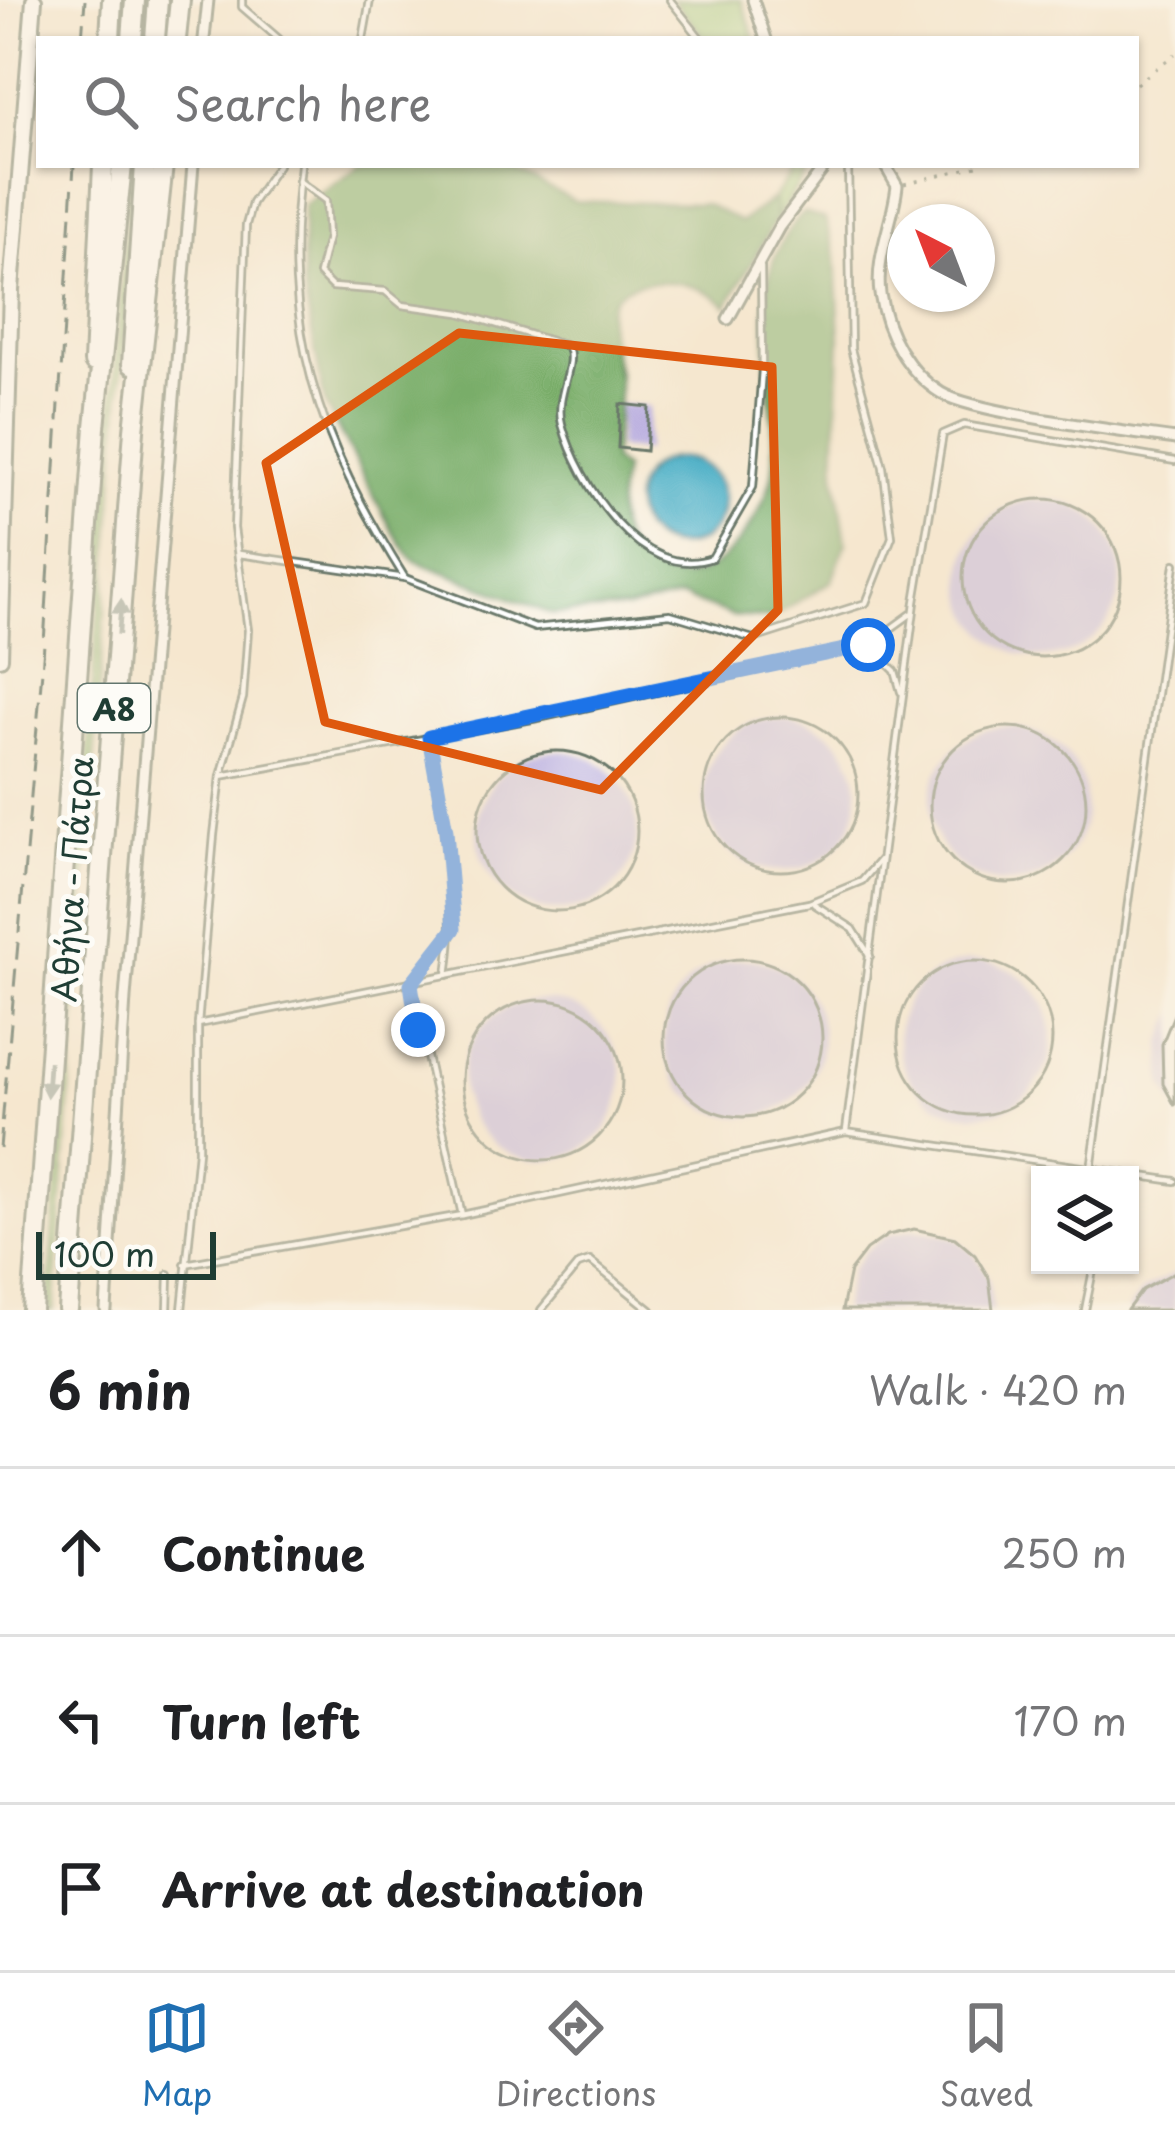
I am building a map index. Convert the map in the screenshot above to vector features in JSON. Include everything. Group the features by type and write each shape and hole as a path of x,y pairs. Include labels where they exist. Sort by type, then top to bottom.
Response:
{"highway":[{"path":"110,36 112,0"},
{"path":"132,36 135,0"},
{"path":"155,36 158,0"},
{"path":"176,36 180,0"},
{"path":"95,427 94,320 103,168"},
{"name":"Αθήνα - Πάτρα","path":"32,1310 95,427 122,168"},
{"path":"134,430 132,324 145,168"},
{"name":"Αθήνα - Πάτρα","path":"68,1310 134,430 163,168"}],"street":[{"path":"0,658 11,290 34,0"},
{"path":"204,36 208,0"},
{"path":"753,0 765,36"},
{"path":"106,1310 123,1020 193,168"},
{"path":"728,319 761,260 824,168"},
{"path":"888,168 897,186 879,268 880,292 895,340 921,377 963,401 1175,439"}],"lane":[{"path":"242,0 242,7 276,36"},
{"path":"364,36 370,0"},
{"path":"670,0 699,36"},
{"path":"184,1310 198,1151 198,1024 221,776 243,698 248,609 234,528 246,225 252,203 276,168"},
{"path":"301,168 294,221 297,293 317,408 369,521 405,578"},
{"path":"239,554 405,578 535,628 670,614 753,639 866,603 892,537 883,467 851,349 848,168"},
{"path":"299,181 326,201 328,237 319,274 332,287 385,291 402,305 460,313 567,346 572,365 559,393 569,444 604,504 652,555 672,563 712,557 753,487 762,370 761,260"},
{"path":"846,1132 939,447 952,426 1175,460"},
{"path":"1091,1166 1175,564"},
{"path":"221,776 868,645 914,610"},
{"path":"868,645 895,671 902,700"},
{"path":"429,737 446,831 454,929 448,976"},
{"path":"198,1024 808,903 862,881 884,854"},
{"path":"808,903 837,915 870,956"},
{"path":"411,984 454,929"},
{"path":"411,984 462,1215"},
{"path":"185,1264 462,1215 846,1132 1071,1166"},
{"path":"1139,1177 1175,1181"},
{"path":"541,1310 578,1264 590,1261 651,1310"},
{"path":"168,1310 169,1274"},
{"path":"1085,1310 1092,1274"}],"path":[{"path":"1139,82 1175,54"},
{"path":"897,186 969,168"}],"highlighted area":[{"path":"459,333 772,367 778,610 601,790 325,722 266,463"}],"green space":[{"path":"673,0 741,0 754,36 703,36"},
{"path":"130,168 137,168 54,1310 48,1310"},
{"path":"357,168 508,168 575,201 705,204 741,222 774,198 777,218 727,306 696,287 658,282 621,291 609,313 619,386 612,460 624,470 618,503 621,532 626,545 649,567 685,577 703,572 736,544 769,486 774,438 765,335 771,268 783,239 804,213 825,219 836,256 840,339 835,471 846,542 832,581 772,618 733,616 681,597 628,609 552,614 413,560 325,404 303,285 303,205"},
{"path":"794,168 807,168 777,218 774,198"}],"water":[{"path":"679,458 710,471 723,502 710,533 679,546 648,533 635,502 648,471"}],"building":[{"path":"620,404 649,407 646,451 618,448"},
{"path":"1042,499 1072,505 1098,522 1115,548 1121,578 1115,608 1098,634 1072,651 1042,657 1012,651 986,634 969,608 963,578 969,548 986,522 1012,505"},
{"path":"781,717 810,723 835,740 852,765 858,794 852,823 835,848 810,865 781,871 752,865 727,848 710,823 704,794 710,765 727,740 752,723"},
{"path":"1008,727 1038,733 1063,750 1080,775 1086,805 1080,835 1063,860 1038,877 1008,883 978,877 953,860 936,835 930,805 936,775 953,750 978,733"},
{"path":"557,751 587,758 613,775 630,801 637,831 630,861 613,887 587,904 557,911 527,904 501,887 484,861 477,831 484,801 501,775 527,758"},
{"path":"743,959 773,965 799,982 816,1008 822,1038 816,1068 799,1094 773,1111 743,1117 713,1111 687,1094 670,1068 664,1038 670,1008 687,982 713,965"},
{"path":"975,961 1005,967 1030,983 1046,1008 1052,1038 1046,1068 1030,1093 1005,1109 975,1115 945,1109 920,1093 904,1068 898,1038 904,1008 920,983 945,967"},
{"path":"542,1000 573,1006 598,1024 616,1049 622,1080 616,1111 598,1136 573,1154 542,1160 511,1154 486,1136 468,1111 462,1080 468,1049 486,1024 511,1006"},
{"path":"1175,1012 1175,1106 1163,1084 1162,1044"},
{"path":"914,1229 955,1238 975,1255 989,1278 993,1310 842,1310 850,1271 866,1250 888,1235"},
{"path":"1175,1272 1175,1310 1127,1310 1142,1290"}],"railway":[{"path":"82,36 85,0"},
{"path":"0,1148 43,659 74,168"}],"route":[{"path":"418,1030 411,984 454,929 446,831 429,737 543,717 868,645"}]}
